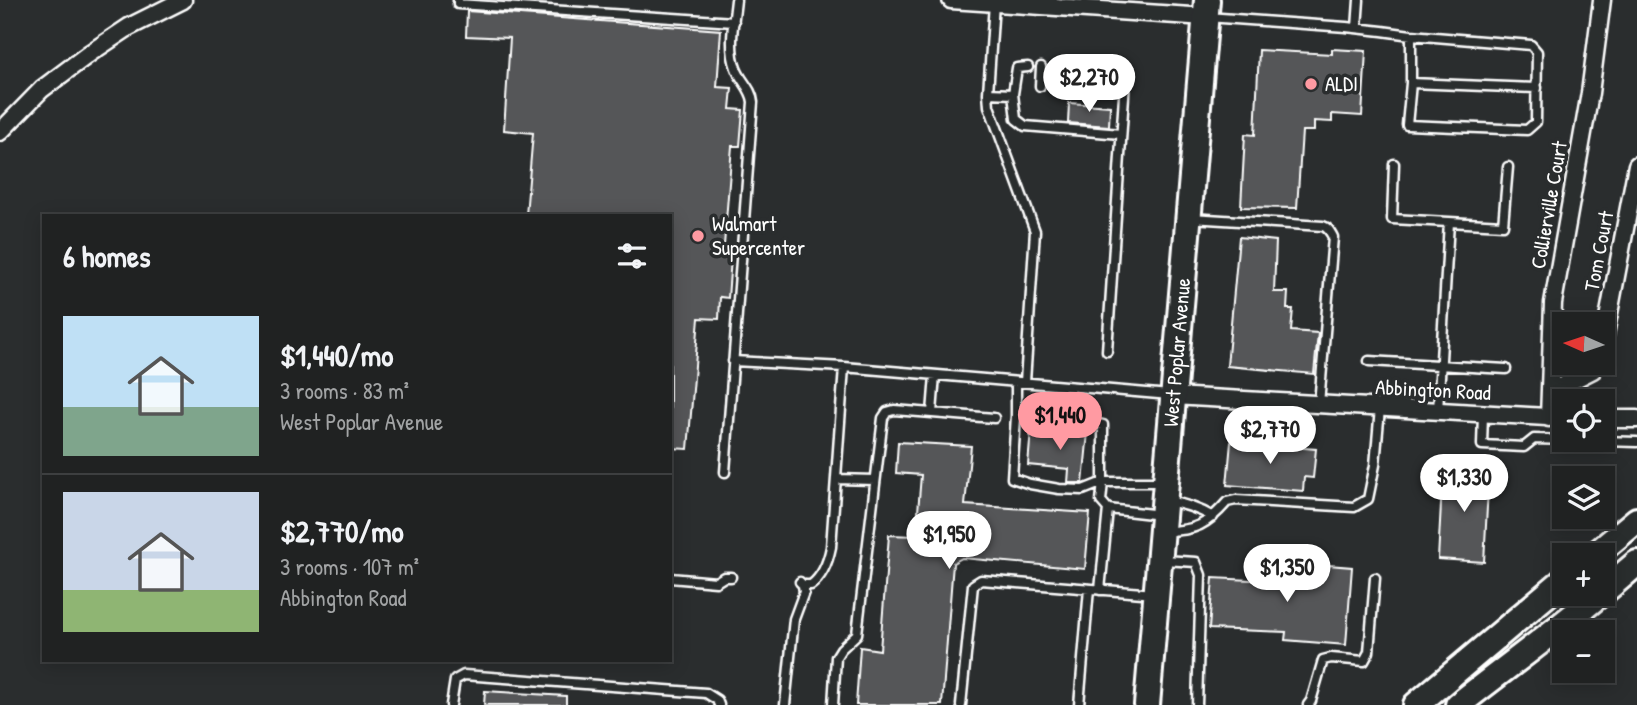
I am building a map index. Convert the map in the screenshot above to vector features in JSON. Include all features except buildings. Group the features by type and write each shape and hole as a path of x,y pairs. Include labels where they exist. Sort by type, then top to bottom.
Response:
{"main road":[{"name":"West Poplar Avenue","path":"1147,705 1207,8"},
{"path":"1609,543 1637,520"},
{"path":"1615,581 1637,563"},
{"path":"1416,705 1552,590"},
{"path":"1458,705 1586,606"}],"street":[{"path":"0,132 42,89 90,52 129,27 183,0"},
{"path":"951,0 1207,8"},
{"name":"Collierville Court","path":"1552,399 1553,303 1590,93 1602,0"},
{"name":"Tom Court","path":"1609,312 1637,165"},
{"path":"1550,392 1583,375"},
{"name":"Abbington Road","path":"1173,396 1552,418"},
{"path":"1615,419 1637,419"}],"lane":[{"path":"458,0 458,4 734,22"},
{"path":"725,472 753,102 752,94 741,79 734,62 736,0"},
{"path":"1357,28 1359,0"},
{"path":"994,3 989,106 1035,230 1012,478 1059,489 1083,490 1103,482 1164,507 1185,531 1213,517 1227,502 1236,500 1354,507 1368,499 1375,465 1380,408"},
{"path":"1207,8 1411,36 1531,45 1537,52 1536,122 1527,130 1407,125 1411,83 1411,36"},
{"path":"1028,66 1017,68 1013,94 1016,119 1026,126 1121,134"},
{"path":"1040,86 1041,67"},
{"path":"1107,351 1124,76 1115,72"},
{"path":"1411,83 1537,88"},
{"path":"988,93 1013,94"},
{"path":"1394,164 1392,219 1503,225 1508,167"},
{"path":"1189,217 1327,227 1333,237 1319,404"},
{"path":"1438,411 1449,222"},
{"path":"733,361 844,367 1173,396"},
{"path":"1369,361 1506,369"},
{"path":"785,705 794,619 804,586 821,575 829,558 844,367"},
{"path":"932,413 935,375"},
{"path":"833,705 836,657 857,634 883,418 887,412 894,410 994,418"},
{"path":"1483,414 1482,445 1524,447 1534,439 1552,439"},
{"path":"1016,415 1081,420 1103,425 1101,500 1108,509 1100,590"},
{"path":"1615,441 1637,442"},
{"path":"836,479 875,480"},
{"path":"1108,509 1188,505 1213,517"},
{"path":"1159,560 1196,562 1201,575 1197,705"},
{"path":"672,578 716,582 724,577 731,577"},
{"path":"1308,705 1323,660 1331,658 1364,661 1366,658 1369,652 1375,578"},
{"path":"961,705 973,585 981,580 1156,594"},
{"path":"1080,705 1089,589"},
{"path":"451,705 455,680 464,675 706,693 717,700 719,705"}],"place":[{"name":"ALDI","path":"1311,84"},
{"name":"Walmart Supercenter","path":"698,236"}]}
